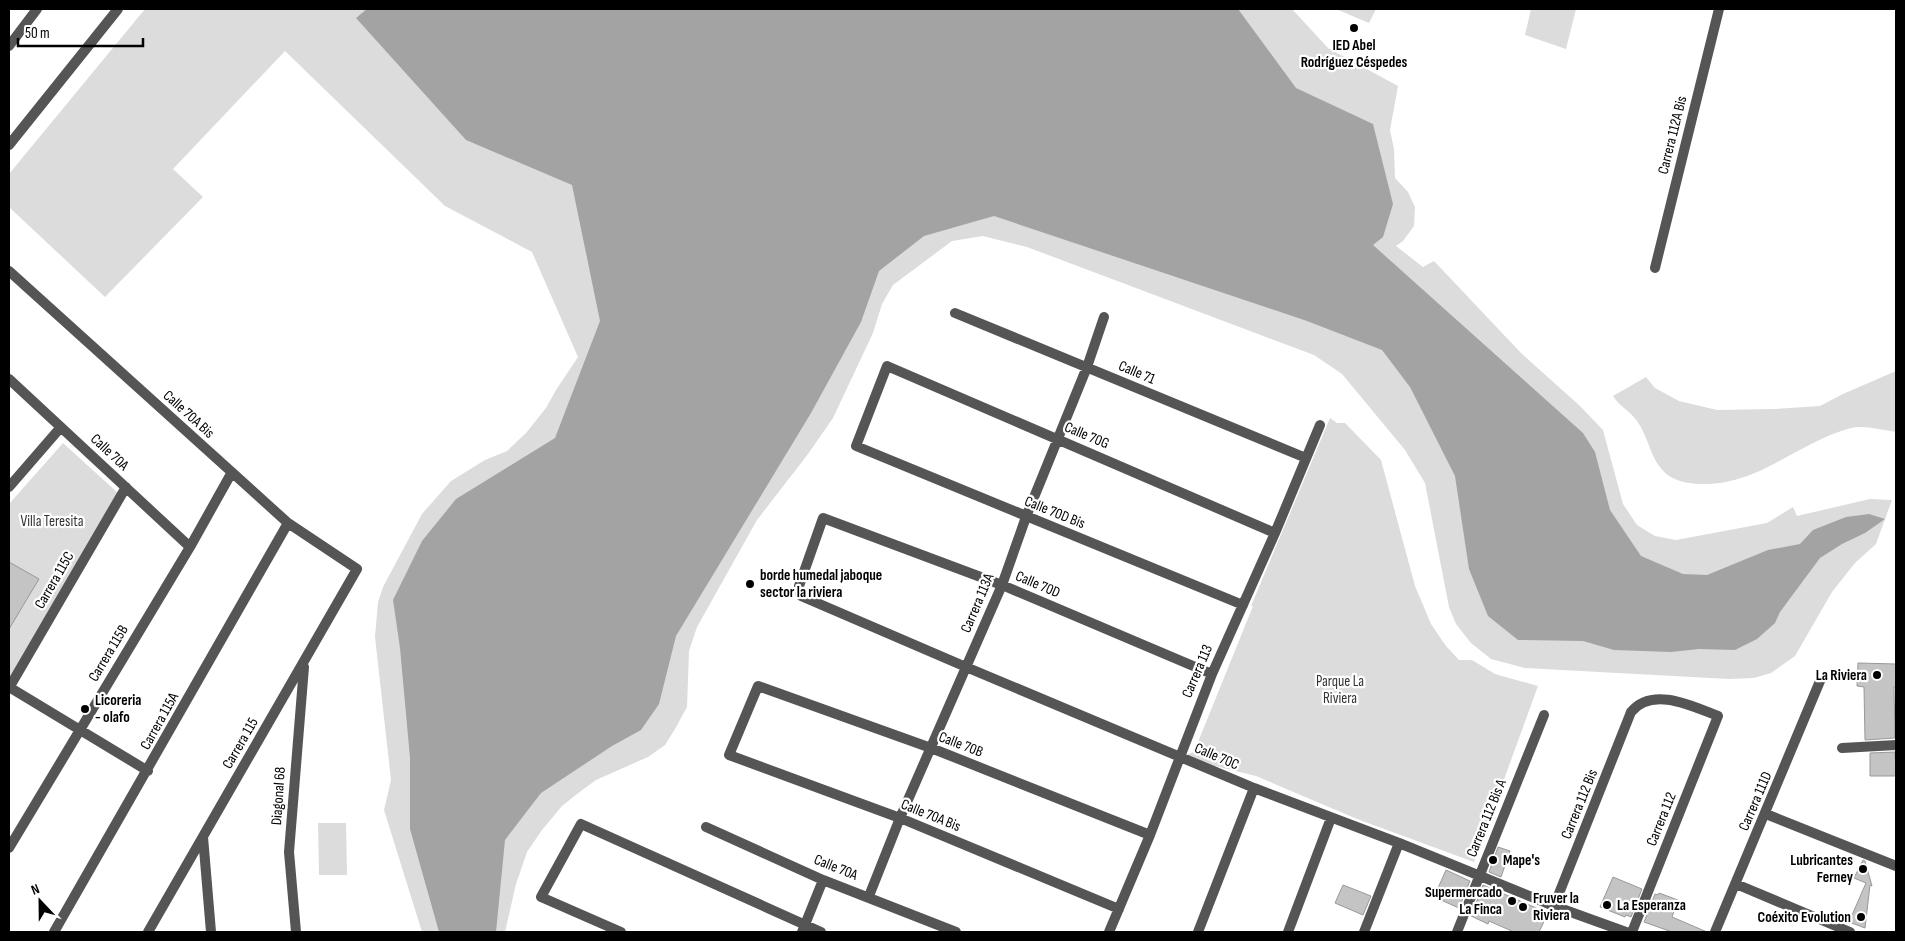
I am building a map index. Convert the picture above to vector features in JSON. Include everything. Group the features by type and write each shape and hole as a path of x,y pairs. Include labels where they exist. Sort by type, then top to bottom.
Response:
{"street":[{"path":"10,41 37,9"},
{"path":"9,145 118,9"},
{"name":"Carrera 112A Bis","path":"1655,268 1718,9"},
{"name":"Calle 70A Bis","path":"9,271 288,523 357,569"},
{"name":"Calle 71","path":"955,313 1306,458"},
{"name":"Carrera 113A","path":"869,896 900,818 1002,584 1026,516 1087,367 1104,317"},
{"name":"Calle 70G","path":"856,446 887,366 1275,533"},
{"name":"Calle 70A","path":"9,379 190,547"},
{"name":"Carrera 113","path":"1109,932 1150,835 1178,757 1212,674 1275,533 1320,425"},
{"path":"9,487 61,427"},
{"name":"Calle 70D Bis","path":"856,446 1243,605"},
{"name":"Carrera 115B","path":"9,848 190,547 232,472"},
{"name":"Carrera 115C","path":"9,688 126,488"},
{"name":"Calle 70D","path":"801,596 799,586 822,518 1002,584 1212,674"},
{"name":"Carrera 115A","path":"54,932 148,771 288,523"},
{"name":"Carrera 115","path":"148,932 357,569"},
{"name":"Calle 70C","path":"801,596 1254,788 1399,843 1554,906 1626,932"},
{"name":"Diagonal 68","path":"296,932 289,852 305,662"},
{"name":"Carrera 111D","path":"1715,932 1766,814 1820,680"},
{"name":"Calle 70B","path":"729,755 758,686 932,748 1150,835"},
{"path":"9,688 80,728 148,771"},
{"name":"Carrera 112 Bis","path":"1554,906 1631,712 1637,704 1647,700 1665,699 1690,705 1718,716"},
{"name":"Carrera 112 Bis A","path":"1457,932 1544,715"},
{"name":"Carrera 112","path":"1632,932 1718,716"},
{"path":"1842,748 1896,746"},
{"name":"Calle 70A Bis","path":"729,755 900,818 1119,909"},
{"path":"1198,932 1254,788"},
{"path":"1766,814 1896,866"},
{"path":"1288,932 1331,818"},
{"path":"621,932 541,897 581,824 804,929 822,932"},
{"name":"Calle 70A","path":"706,827 823,880 869,896 956,932"},
{"path":"203,837 211,932"},
{"path":"1364,932 1399,843"},
{"path":"804,929 823,880"},
{"path":"1736,884 1850,932"}],"green space":[{"path":"145,9 1292,9 1328,48 1398,86 1390,130 1394,149 1395,178 1408,192 1415,207 1414,226 1403,241 1396,246 1423,267 1434,261 1521,353 1580,406 1603,430 1623,504 1637,525 1655,536 1676,540 1767,523 1793,507 1797,516 1870,499 1892,500 1876,544 1855,563 1832,592 1795,656 1771,673 1754,678 1729,679 1525,668 1491,659 1471,643 1456,624 1449,607 1425,483 1405,450 1342,374 1314,355 1027,247 983,236 952,241 893,285 882,304 873,333 833,418 757,520 697,627 689,651 687,707 665,745 648,757 596,780 562,806 527,852 516,884 505,932 422,932 384,810 391,780 375,637 378,602 383,587 422,514 451,481 485,460 507,451 526,433 546,408 578,357 532,252 445,206 285,51 173,169 203,197 105,297 9,207 9,174"},
{"path":"1336,9 1376,9 1369,23"},
{"path":"1531,9 1576,9 1566,49 1525,35"},
{"path":"1896,371 1896,432 1867,427 1851,428 1832,434 1742,478 1702,484 1681,481 1669,476 1658,464 1637,421 1613,396 1646,377 1655,388 1679,401 1717,410 1820,406"},
{"name":"Parque La Riviera","path":"1330,418 1337,423 1345,423 1381,460 1415,586 1431,624 1446,646 1459,660 1472,660 1495,674 1538,686 1474,862 1357,819 1256,776 1178,757 1194,752 1253,606 1251,606"},
{"name":"Villa Teresita","path":"63,443 118,493 9,680 9,504"},
{"path":"318,823 346,823 347,875 319,875"}],"shaded area":[{"path":"367,9 1238,9 1296,88 1373,124 1393,204 1383,237 1373,245 1583,433 1595,452 1610,510 1641,556 1683,574 1707,575 1768,550 1800,544 1813,530 1846,517 1869,514 1885,519 1865,533 1842,544 1820,558 1780,612 1775,623 1757,639 1735,650 1699,649 1671,652 1614,650 1583,641 1518,640 1488,616 1469,569 1455,476 1410,387 1382,350 1307,321 994,216 924,236 879,271 861,322 811,413 676,636 659,704 641,730 612,746 541,793 505,840 496,932 439,932 410,829 410,758 400,648 393,600 422,541 456,499 555,438 600,321 572,185 466,140 356,18"}],"building":[{"path":"9,562 39,579 9,629"},
{"path":"1858,663 1896,664 1896,687 1894,687 1895,738 1865,740 1864,687 1857,686"},
{"path":"1895,752 1896,776 1870,776 1870,753"},
{"path":"1498,847 1510,851 1501,877 1489,872"},
{"path":"1863,860 1865,861 1872,886 1870,885 1865,928 1849,922 1866,883 1854,878"},
{"path":"1446,870 1470,881 1459,908 1434,897"},
{"path":"1613,877 1642,889 1631,917 1626,915 1625,917 1600,907"},
{"path":"1343,885 1371,896 1363,915 1335,903"},
{"path":"1483,885 1548,913 1539,932 1514,932 1489,921 1488,924 1471,916"},
{"path":"1659,893 1678,900 1672,917 1707,932 1672,932 1644,922 1655,894 1658,895"}],"place":[{"name":"IED Abel Rodríguez Céspedes","path":"1354,28"},
{"name":"borde humedal jaboque sector la riviera","path":"750,584"},
{"name":"La Riviera","path":"1877,675"},
{"name":"Licoreria - olafo","path":"85,709"},
{"name":"Mape's","path":"1493,860"},
{"name":"Lubricantes Ferney","path":"1863,869"},
{"name":"Supermercado La Finca","path":"1512,901"},
{"name":"La Esperanza","path":"1607,905"},
{"name":"Fruver la Riviera","path":"1523,907"},
{"name":"Coéxito Evolution","path":"1861,917"}]}
